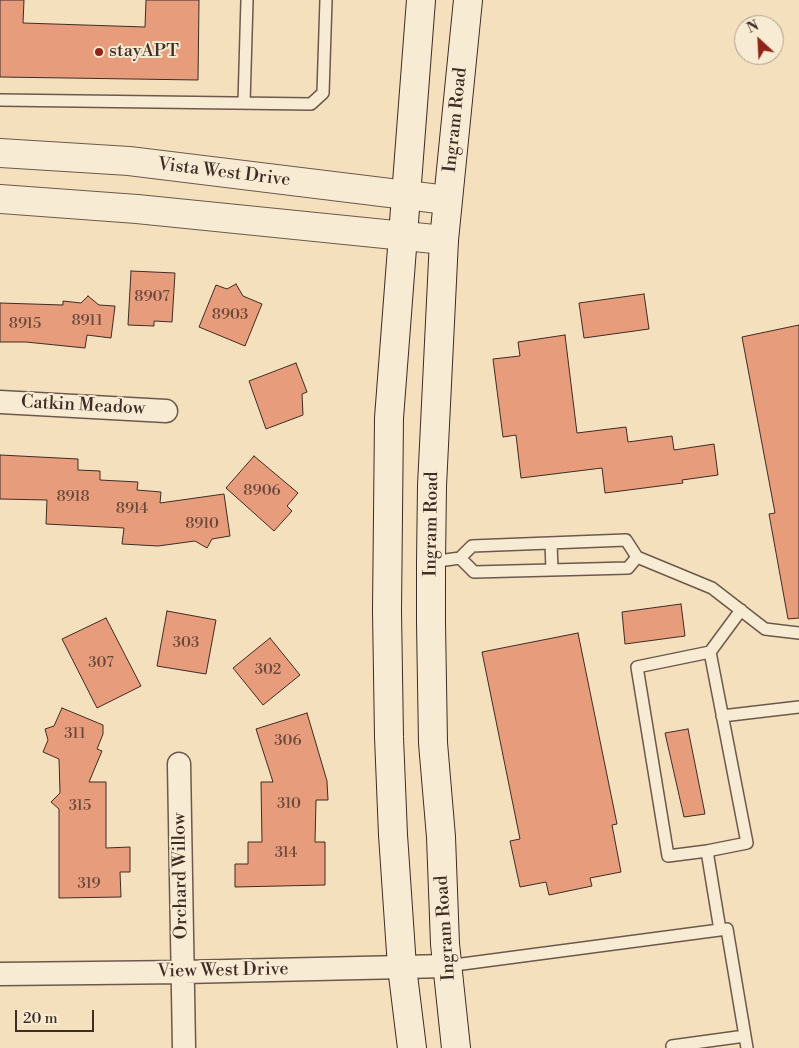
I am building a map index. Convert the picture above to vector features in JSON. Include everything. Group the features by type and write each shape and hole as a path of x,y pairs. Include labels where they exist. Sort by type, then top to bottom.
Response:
{"main road":[{"path":"412,1048 402,967 393,836 387,611 389,418 421,0"},
{"name":"Ingram Road","path":"456,1048 445,944 441,837 433,743 431,562 432,486 444,240 468,0"},
{"name":"Vista West Drive","path":"0,153 129,161 447,200"},
{"path":"0,199 137,209 444,240"}],"street":[{"name":"Catkin Meadow","path":"0,402 166,411"},
{"name":"Orchard Willow","path":"179,764 184,1048"},
{"name":"View West Drive","path":"0,974 447,966"}],"lane":[{"path":"244,103 246,0"},
{"path":"0,100 311,104 323,93 326,0"},
{"path":"431,562 460,558 472,546 626,540 637,557 712,588 765,629 799,633"},
{"path":"551,543 552,570"},
{"path":"460,558 474,572 628,568 637,557"},
{"path":"710,652 747,844 668,856 637,667 710,652 741,610"},
{"path":"722,716 799,707"},
{"path":"707,851 720,930"},
{"path":"447,966 728,929 746,1048"},
{"path":"672,1048 672,1046 745,1036"}],"building":[{"name":"stayAPT","path":"0,0 24,0 23,23 145,27 146,0 199,0 198,80 0,77"},
{"path":"131,271 175,273 172,322 154,321 154,326 128,325"},
{"path":"236,284 243,296 262,304 245,346 199,327 216,285 227,289"},
{"path":"644,294 649,329 584,338 579,303"},
{"path":"88,296 99,305 115,306 111,338 87,335 85,348 26,342 0,342 0,303 63,305 63,301 81,303"},
{"path":"799,325 799,618 788,619 769,514 775,513 742,337"},
{"path":"565,335 577,433 626,427 628,442 672,436 674,450 714,444 718,475 682,480 683,483 605,493 602,468 521,478 516,435 503,437 493,359 520,356 518,342"},
{"path":"296,363 307,392 302,394 303,415 266,429 249,381"},
{"path":"0,455 78,459 78,470 100,471 100,480 138,482 137,490 161,492 160,503 224,494 230,536 212,539 207,548 195,541 158,546 122,544 124,528 46,524 47,500 0,499"},
{"path":"254,456 298,493 287,506 292,511 274,531 226,488"},
{"path":"681,604 685,636 625,644 622,612"},
{"path":"167,611 216,620 206,674 157,666"},
{"path":"106,618 141,686 97,708 62,639"},
{"path":"578,633 617,824 612,825 621,872 590,878 592,886 549,895 546,882 520,887 510,841 520,839 482,652"},
{"path":"270,638 300,675 263,705 233,668"},
{"path":"62,708 103,725 103,734 97,749 102,751 89,782 106,782 106,848 130,847 130,872 120,872 121,897 59,898 59,809 51,802 60,793 59,759 43,752 48,740 45,729 54,726"},
{"path":"307,713 327,781 328,800 316,800 315,842 325,842 325,885 235,887 235,864 248,864 248,842 262,842 261,782 273,782 256,729"},
{"path":"688,729 705,814 684,817 665,733"}],"place":[{"name":"stayAPT","path":"99,52"}]}
